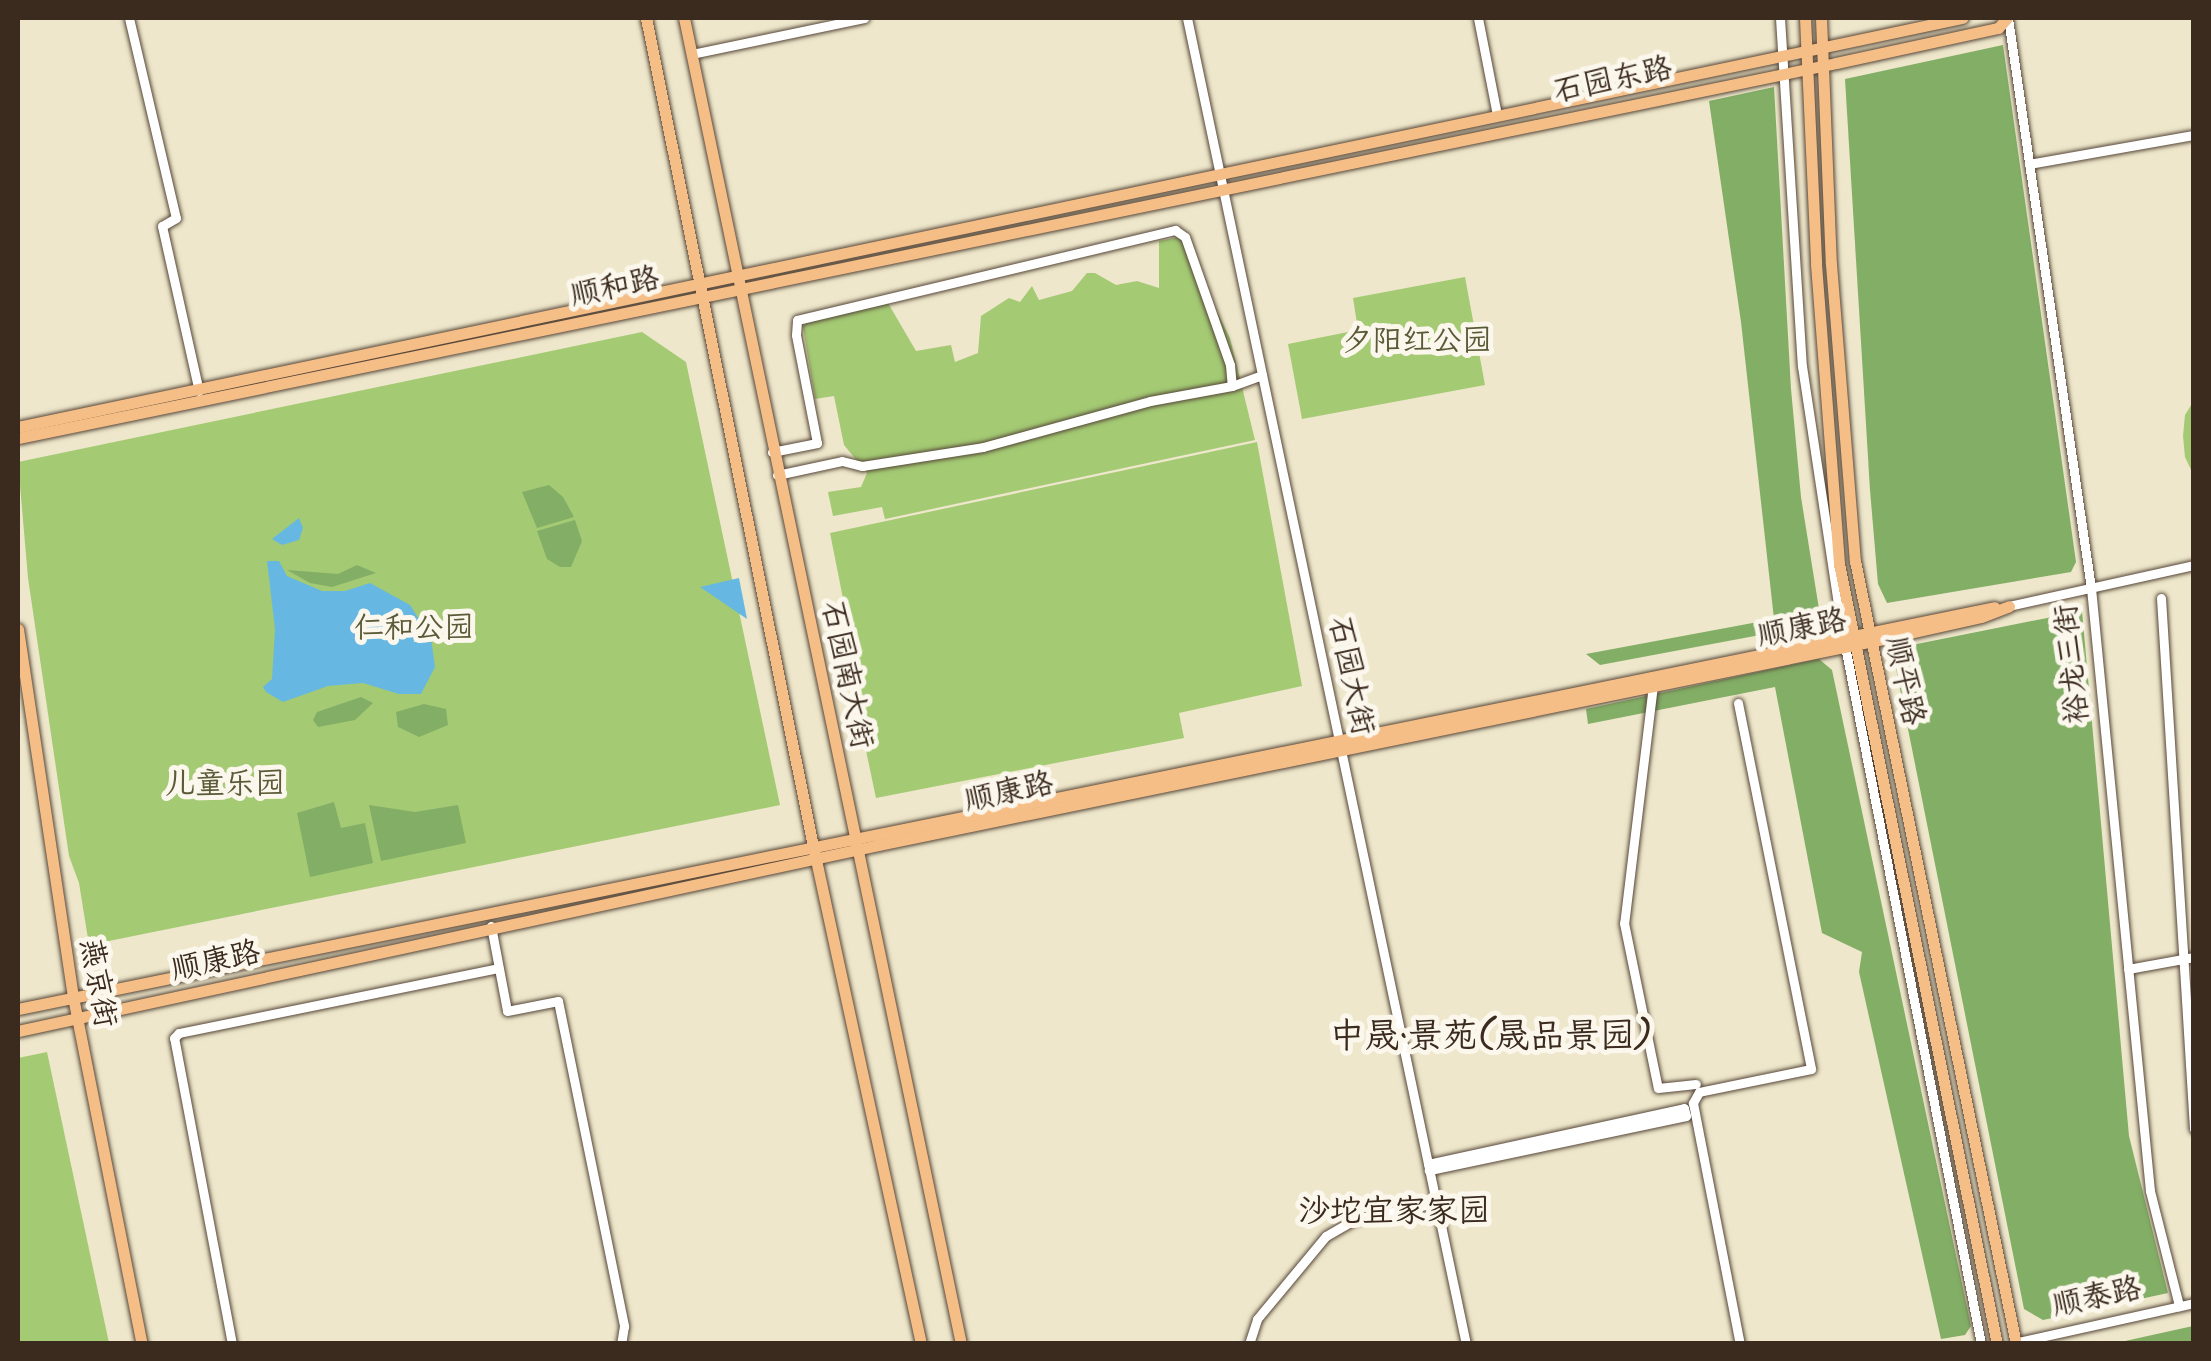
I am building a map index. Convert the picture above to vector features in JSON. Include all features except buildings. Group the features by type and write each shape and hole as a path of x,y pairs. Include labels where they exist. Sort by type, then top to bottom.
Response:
{"main road":[{"path":"646,18 814,853 921,1344"},
{"name":"石园南大街","path":"684,18 736,283 961,1344"},
{"name":"顺平路","path":"1804,18 1829,455 1849,640 1997,1344"},
{"name":"顺平路","path":"1820,18 1845,455 1869,636 2014,1343"},
{"name":"石园东路","path":"1222,182 1497,115 1962,18"},
{"name":"石园东路","path":"1222,182 1998,28 2008,18"},
{"name":"顺和路","path":"18,438 200,395 1222,182"},
{"name":"顺和路","path":"18,427 200,395"},
{"name":"顺康路","path":"18,1031 856,844 2010,606"},
{"name":"燕京街","path":"18,628 76,1017 142,1344"},
{"name":"顺康路","path":"1339,746 1653,685 1849,640"},
{"name":"顺康路","path":"18,1010 488,913 814,853"}],"street":[{"path":"129,18 176,218 162,226 200,395"},
{"path":"692,54 864,18"},
{"name":"石园大街","path":"1188,18 1466,1344"},
{"path":"1478,18 1497,115"},
{"path":"1780,18 1802,366 1849,640 1982,1344"},
{"name":"裕龙三街","path":"2008,18 2091,588 2150,1191 2179,1306"},
{"path":"2029,164 2194,135"},
{"path":"822,465 796,336 798,320 1175,230 1185,237 1230,365 1232,386"},
{"path":"1230,365 1238,374 1261,373"},
{"path":"777,474 842,460 862,466 982,448 1150,402 1232,386 1261,373"},
{"path":"772,452 817,444"},
{"name":"顺康路","path":"2010,606 2194,565"},
{"path":"2161,598 2194,1128"},
{"path":"1653,685 1624,923 1658,1088 1696,1084"},
{"path":"1738,702 1811,1069 1698,1092 1693,1103 1740,1344"},
{"path":"488,913 507,1011 558,1001 624,1326 621,1344"},
{"path":"2128,969 2194,957"},
{"path":"232,1344 174,1038 179,1033 498,968"},
{"path":"1428,1167 1685,1112"},
{"path":"1249,1344 1257,1318 1326,1236 1355,1219 1436,1203"},
{"name":"顺泰路","path":"2014,1343 2194,1303"}],"green space":[{"path":"2003,45 2076,562 2071,572 1887,603 1878,584 1870,490 1845,79"},
{"path":"1774,87 1791,389 1801,497 1819,609 1814,625 1600,665 1586,654 1774,619 1741,322 1709,101"},
{"path":"1180,237 1230,338 1255,440 885,519 882,507 833,516 828,492 861,487 867,473 844,445 834,396 815,399 803,327 807,322 888,303 916,351 951,345 955,362 978,353 981,316 1009,298 1020,302 1032,286 1039,300 1072,291 1087,273 1095,273 1116,285 1137,281 1159,288 1159,241"},
{"name":"夕阳红公园","path":"1465,277 1485,385 1302,419 1288,344 1358,330 1353,298"},
{"name":"仁和公园","path":"642,332 686,362 780,805 89,945 79,883 69,856 28,578 18,462"},
{"path":"2193,402 2193,474 2185,457 2183,436 2185,415"},
{"path":"1257,442 1302,686 1179,713 1184,738 876,798 848,665 855,659 830,533"},
{"path":"549,485 563,497 574,517 537,528 522,492"},
{"path":"575,520 582,541 571,567 560,567 547,559 537,531"},
{"path":"357,565 376,573 332,587 310,583 287,570 338,574"},
{"path":"2082,611 2129,1136 2168,1293 2043,1320 2024,1309 1892,649"},
{"path":"1819,659 1832,670 1971,1326 1965,1335 1941,1339 1859,972 1862,952 1822,933 1775,687 1588,724 1586,709"},
{"path":"361,697 373,703 355,720 318,727 313,720 317,712"},
{"path":"424,704 446,709 448,725 419,737 398,727 396,712"},
{"path":"334,802 341,828 365,823 373,863 310,877 297,813"},
{"path":"369,805 415,812 458,805 466,843 381,861"},
{"path":"47,1052 109,1343 18,1343 18,1058"},
{"path":"2193,1326 2193,1343 2116,1343"}],"water":[{"path":"299,518 303,528 299,540 282,545 272,539"},
{"path":"267,561 279,561 287,576 322,591 345,591 370,583 410,605 431,638 435,667 421,694 399,694 363,683 328,686 283,702 266,692 263,687 272,679 275,629"},
{"path":"739,578 747,619 700,587"}],"district":[{"name":"中晟·景苑(晟品景园)","path":"1491,1038"},
{"name":"沙坨宜家家园","path":"1394,1213"}],"park label":[{"name":"儿童乐园","path":"225,785"}]}
